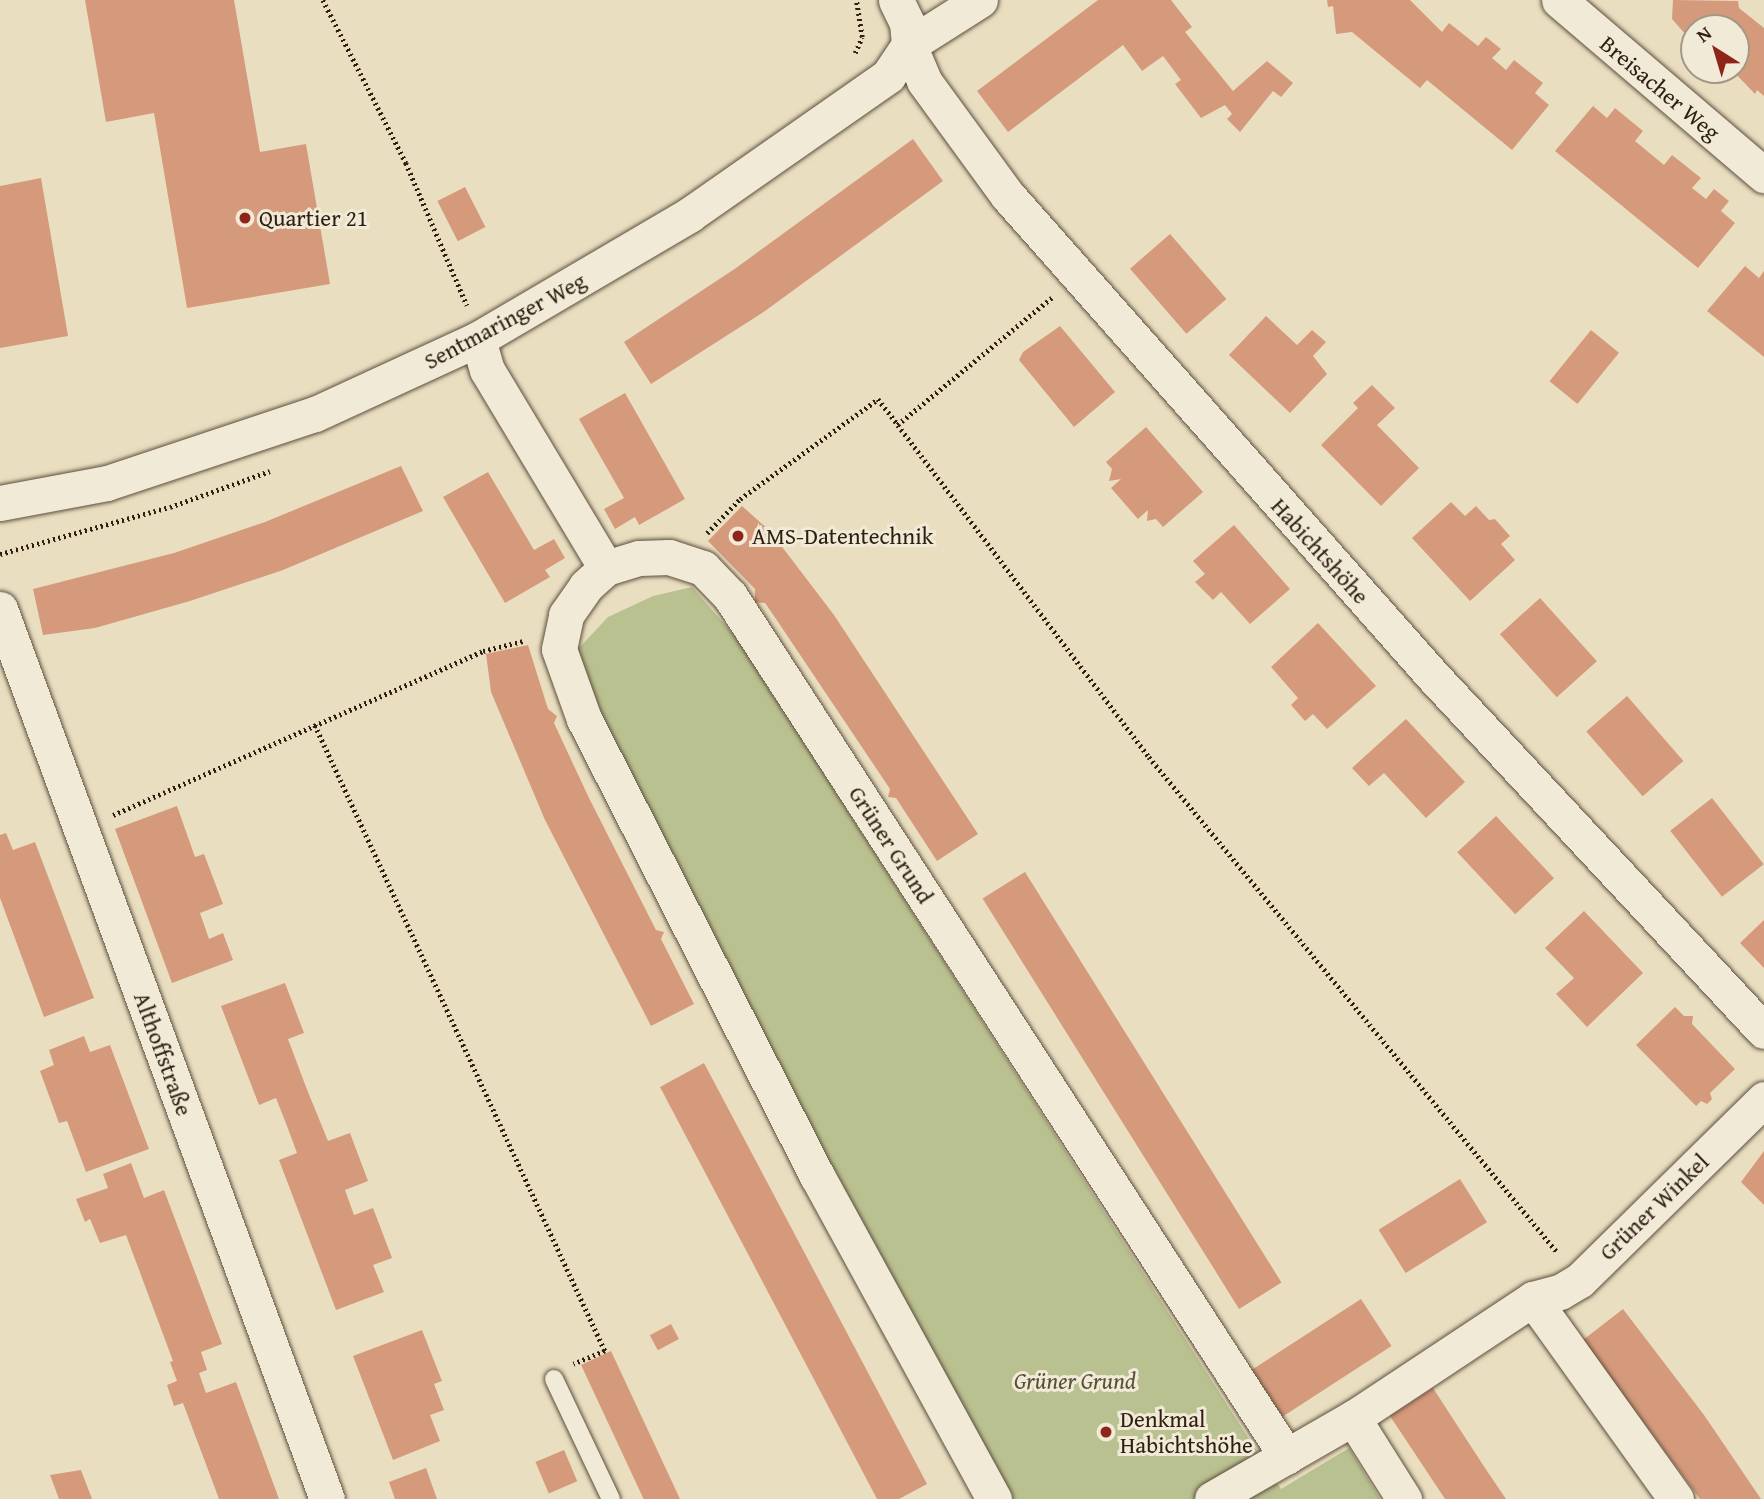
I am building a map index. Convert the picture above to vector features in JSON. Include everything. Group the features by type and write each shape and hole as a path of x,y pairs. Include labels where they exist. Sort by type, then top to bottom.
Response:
{"street":[{"path":"896,0 909,45 980,0"},
{"name":"Breisacher Weg","path":"1559,0 1764,175"},
{"name":"Habichtshöhe","path":"909,45 925,81 1001,186 1430,674 1764,1031"},
{"name":"Sentmaringer Weg","path":"0,503 107,482 315,414 478,339 689,215 888,76 909,45"},
{"path":"478,339 487,370 606,568 575,601 561,632 559,649 584,719 817,1176 994,1499"},
{"name":"Grüner Grund","path":"606,568 639,558 669,557 694,565 730,596 1287,1457"},
{"name":"Althoffstraße","path":"0,609 327,1499"},
{"name":"Grüner Winkel","path":"1353,1419 1533,1299 1560,1292 1580,1280 1764,1099"},
{"path":"1533,1299 1676,1499"},
{"path":"1212,1499 1353,1419 1404,1499"}],"lane":[{"path":"554,1380 611,1499"}],"path":[{"path":"323,0 406,163 468,306 478,339"},
{"path":"851,60 862,37 856,0"},
{"path":"898,425 1080,275"},
{"path":"456,311 479,300"},
{"path":"694,565 704,537 726,511 878,399 1149,757 1580,1280"},
{"path":"80,829 483,651 561,632"},
{"path":"316,725 605,1351 573,1364 554,1380"}],"green space":[{"name":"Grüner Grund","path":"692,587 740,642 1281,1489 1349,1448 1380,1499 1005,1499 609,739 587,676 578,649 608,617 653,596"}],"building":[{"name":"Quartier 21","path":"85,0 234,0 260,152 306,144 330,284 187,308 154,113 106,122"},
{"path":"1098,0 1171,0 1192,27 1185,32 1233,91 1267,61 1293,83 1281,97 1273,91 1240,132 1227,119 1232,114 1225,105 1201,118 1175,84 1181,80 1163,56 1142,71 1123,45 1008,132 977,91"},
{"path":"1327,0 1410,0 1442,32 1449,23 1478,46 1486,37 1501,49 1492,58 1506,70 1514,60 1543,83 1535,93 1549,105 1512,150 1427,80 1420,88 1352,32 1336,34 1333,6 1328,7"},
{"path":"1673,0 1738,1 1739,8 1746,14 1680,14 1680,28 1672,19"},
{"path":"1750,17 1764,28 1764,96 1757,90 1755,94 1745,84 1750,84"},
{"path":"1593,106 1607,118 1615,108 1643,131 1635,141 1664,165 1672,155 1701,178 1692,188 1706,199 1714,189 1729,201 1721,211 1735,223 1698,268 1555,151"},
{"path":"913,139 943,181 765,311 651,384 624,342 736,268"},
{"path":"41,178 68,336 0,348 0,186"},
{"path":"465,187 485,227 458,241 437,201"},
{"path":"1170,234 1226,299 1186,334 1130,269"},
{"path":"1745,266 1759,278 1764,271 1764,357 1707,311"},
{"path":"1266,316 1297,345 1312,330 1326,342 1313,356 1327,374 1290,413 1229,355"},
{"path":"1060,326 1115,392 1074,427 1019,360 1023,352"},
{"path":"1591,330 1619,353 1577,404 1549,381"},
{"path":"1372,385 1395,408 1377,425 1419,468 1381,506 1321,445 1358,408 1353,403"},
{"path":"625,393 685,499 639,525 635,517 615,529 604,509 624,498 579,419"},
{"path":"1146,427 1203,492 1163,527 1156,519 1147,521 1148,510 1138,519 1111,488 1121,479 1109,481 1112,469 1106,462"},
{"path":"401,466 423,511 283,570 190,601 95,628 43,635 33,589 174,553 265,522"},
{"path":"488,472 534,550 554,539 565,558 545,570 550,577 505,603 443,497"},
{"path":"1451,502 1465,516 1476,506 1489,520 1495,519 1510,536 1501,544 1515,560 1470,601 1412,538"},
{"path":"742,506 770,531 834,615 978,834 937,861 896,798 888,797 890,789 765,603 755,602 755,589 708,541"},
{"path":"1234,525 1290,589 1250,624 1221,592 1213,600 1195,582 1205,574 1193,561"},
{"path":"1540,598 1597,661 1557,697 1500,634"},
{"path":"1318,623 1376,686 1327,729 1313,714 1305,721 1291,705 1298,698 1271,667"},
{"path":"528,645 548,709 557,716 554,723 656,930 664,932 661,939 694,1004 651,1026 545,820 491,692 486,654"},
{"path":"1627,696 1683,761 1643,796 1586,731"},
{"path":"1406,719 1465,782 1426,818 1384,773 1369,786 1352,768"},
{"path":"1712,798 1764,864 1722,897 1670,831"},
{"path":"177,806 195,857 204,854 223,904 200,913 209,939 223,933 233,960 172,983 115,829"},
{"path":"1496,816 1554,878 1515,914 1457,852"},
{"path":"6,833 13,850 35,842 94,998 44,1017 0,898 0,835"},
{"path":"1025,872 1281,1282 1239,1309 983,898"},
{"path":"1584,911 1643,973 1587,1027 1556,994 1574,978 1545,948"},
{"path":"1764,920 1764,968 1740,943"},
{"path":"285,983 304,1033 288,1039 328,1141 350,1133 368,1181 345,1190 354,1215 373,1208 392,1258 373,1265 384,1292 336,1310 279,1160 297,1153 287,1126 276,1098 259,1105 221,1006"},
{"path":"1675,1007 1684,1016 1693,1016 1692,1024 1735,1069 1710,1093 1712,1099 1707,1104 1701,1101 1696,1106 1636,1045"},
{"path":"84,1036 90,1052 110,1045 149,1149 86,1172 67,1121 59,1123 40,1071 54,1065 49,1050"},
{"path":"704,1063 927,1484 899,1499 877,1499 660,1087"},
{"path":"1764,1151 1764,1205 1741,1182"},
{"path":"131,1163 144,1198 164,1190 222,1344 201,1352 207,1370 199,1373 206,1393 236,1382 279,1499 219,1499 183,1403 174,1406 167,1385 177,1381 170,1362 173,1361 126,1235 100,1243 90,1219 85,1222 76,1199 108,1188 103,1174"},
{"path":"1460,1179 1487,1222 1406,1273 1379,1230"},
{"path":"1361,1299 1391,1346 1277,1420 1247,1373"},
{"path":"1623,1309 1704,1415 1761,1499 1700,1499 1583,1340"},
{"path":"671,1324 679,1339 658,1350 650,1335"},
{"path":"422,1330 442,1381 434,1384 444,1410 430,1415 440,1441 393,1460 353,1356"},
{"path":"611,1351 680,1499 644,1499 581,1365"},
{"path":"1433,1388 1506,1499 1445,1499 1390,1416"},
{"path":"564,1450 577,1481 549,1493 535,1462"},
{"path":"426,1468 437,1499 395,1499 389,1482"},
{"path":"81,1470 92,1499 59,1499 50,1475"}],"place":[{"name":"Quartier 21","path":"245,218"},
{"name":"AMS-Datentechnik","path":"738,536"},
{"name":"Denkmal Habichtshöhe","path":"1106,1432"}]}
